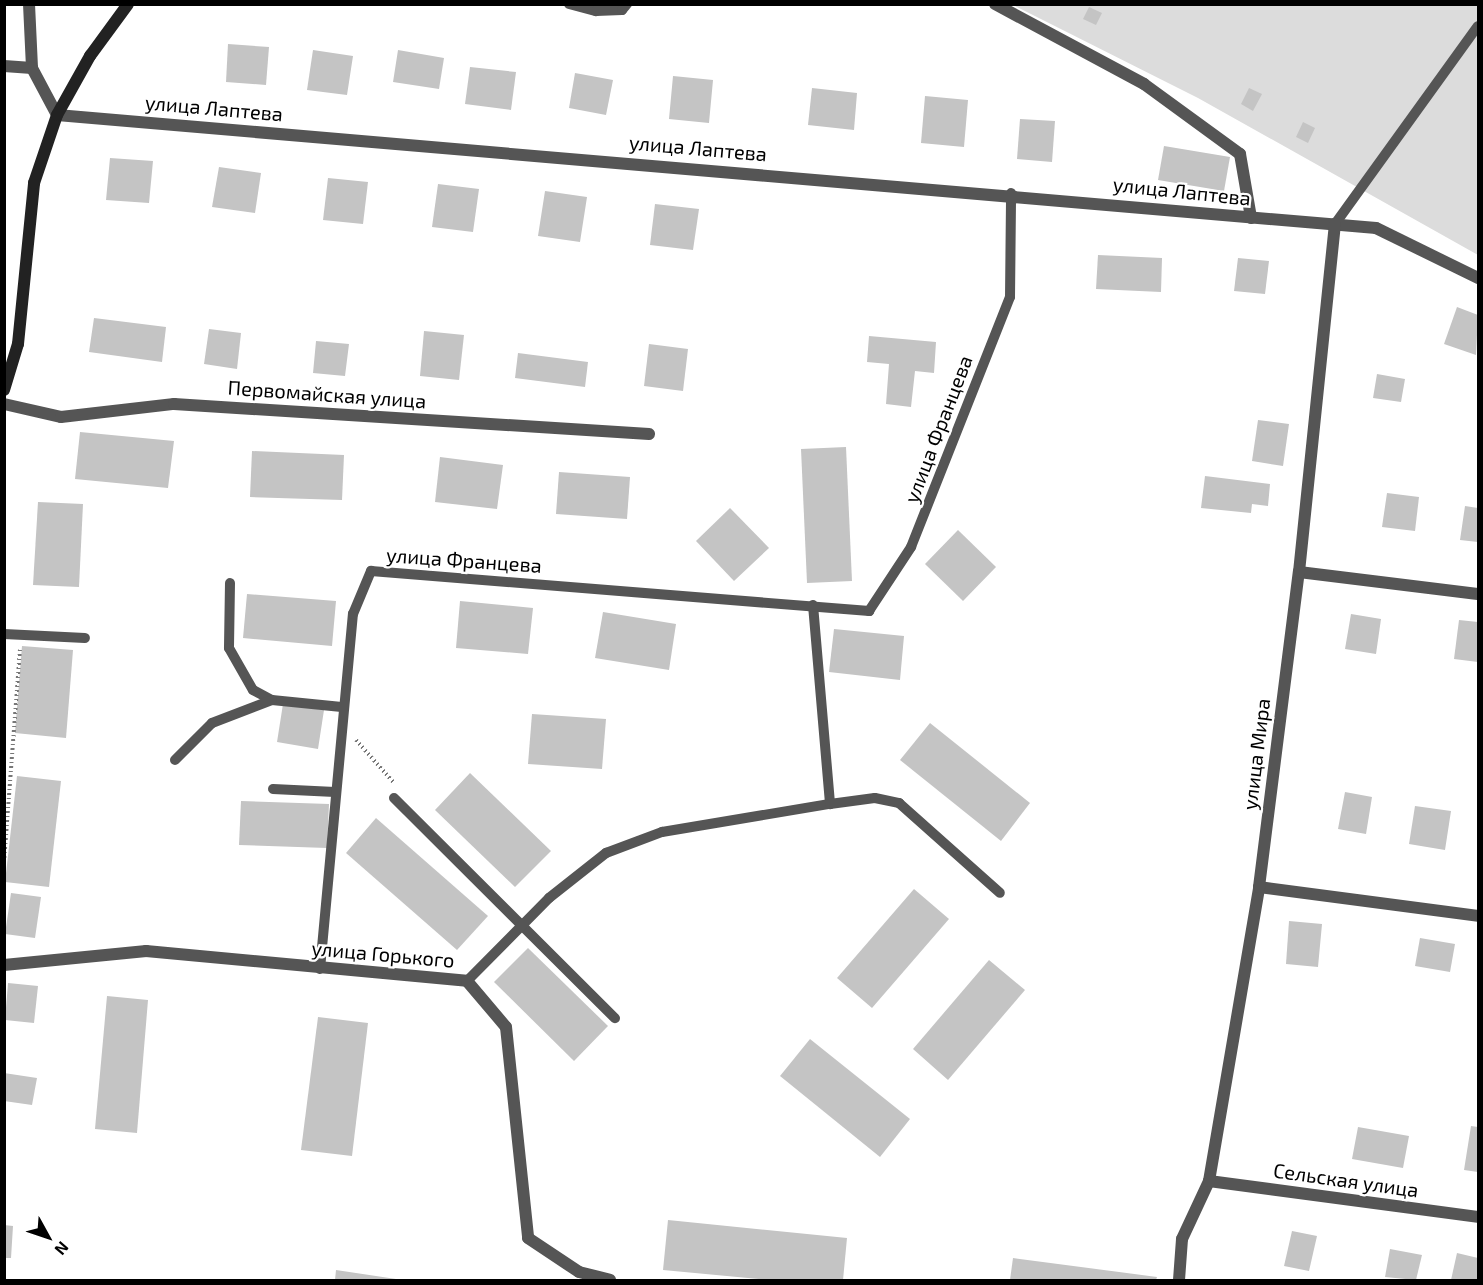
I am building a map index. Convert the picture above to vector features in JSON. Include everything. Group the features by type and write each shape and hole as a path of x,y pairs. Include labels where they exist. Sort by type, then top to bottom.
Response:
{"street":[{"path":"29,4 32,68 57,115"},
{"path":"4,390 18,344 34,183 57,115 90,56 128,4"},
{"path":"995,4 1144,84 1240,154 1251,218"},
{"path":"4,66 32,68"},
{"name":"улица Лаптева","path":"57,115 1011,193 1251,218 1376,228 1479,278"},
{"name":"улица Мира","path":"1179,1281 1182,1239 1209,1181 1258,887 1299,572 1335,224"},
{"name":"Первомайская улица","path":"4,404 61,417 174,404 649,434"},
{"path":"1299,572 1479,594"},
{"path":"1258,887 1479,916"},
{"name":"улица Горького","path":"4,965 146,951 467,981 506,1027 528,1238 579,1272 610,1281"},
{"name":"Сельская улица","path":"1209,1181 1479,1217"}],"lane":[{"path":"569,4 596,11 622,10 627,4"},
{"path":"1335,224 1479,26"},
{"name":"улица Францева","path":"320,969 340,724 353,614 371,571 869,611 911,547 1010,297 1011,193"},
{"path":"230,583 229,648 253,690 272,700 342,707"},
{"path":"813,605 830,804"},
{"path":"4,634 85,638"},
{"path":"175,760 212,723 272,700"},
{"path":"273,789 335,792"},
{"path":"394,798 615,1018"},
{"path":"467,981 521,926 606,853 662,832 830,804 875,798 899,803 1000,893"}],"path":[{"path":"4,862 21,635"},
{"path":"340,724 392,776 394,798"}],"shaded area":[{"path":"1013,5 1478,5 1478,255 1198,98"}],"building":[{"path":"1089,7 1102,13 1096,25 1083,19"},
{"path":"228,44 269,47 266,85 226,82"},
{"path":"313,50 353,56 347,95 307,90"},
{"path":"398,50 444,58 439,89 393,82"},
{"path":"470,67 516,72 511,110 465,104"},
{"path":"575,73 613,80 606,115 569,108"},
{"path":"673,76 713,80 709,123 669,119"},
{"path":"812,88 857,93 854,130 808,125"},
{"path":"1249,88 1262,94 1253,111 1241,104"},
{"path":"925,96 968,100 964,147 921,143"},
{"path":"1020,119 1055,121 1052,162 1017,159"},
{"path":"1303,122 1315,128 1308,143 1296,137"},
{"path":"1164,146 1230,157 1224,191 1158,180"},
{"path":"110,158 153,161 149,203 106,200"},
{"path":"219,167 261,173 255,213 212,207"},
{"path":"328,178 368,182 363,224 323,220"},
{"path":"438,184 479,189 473,232 432,227"},
{"path":"545,191 587,197 580,242 538,236"},
{"path":"655,204 699,209 693,250 650,245"},
{"path":"1098,255 1162,258 1161,292 1096,289"},
{"path":"1238,258 1269,261 1265,294 1234,291"},
{"path":"1457,307 1478,315 1476,355 1444,344"},
{"path":"94,318 166,327 162,362 89,352"},
{"path":"209,329 241,333 237,369 204,364"},
{"path":"424,331 464,335 459,380 420,376"},
{"path":"869,336 936,342 934,373 915,371 911,407 886,404 889,364 867,362"},
{"path":"316,341 349,344 345,376 313,373"},
{"path":"649,344 688,349 683,391 644,386"},
{"path":"518,353 588,362 585,387 515,378"},
{"path":"1377,374 1405,379 1401,402 1373,398"},
{"path":"1258,420 1289,424 1283,466 1252,461"},
{"path":"80,432 174,441 168,488 75,479"},
{"path":"846,447 852,581 807,583 801,449"},
{"path":"252,451 344,455 342,500 250,497"},
{"path":"440,457 503,465 497,509 435,502"},
{"path":"559,472 630,477 627,519 556,514"},
{"path":"1205,476 1270,484 1268,506 1252,504 1251,513 1201,508"},
{"path":"1387,493 1419,497 1415,531 1382,527"},
{"path":"38,502 83,504 79,587 33,585"},
{"path":"1465,506 1478,508 1478,542 1460,540"},
{"path":"730,508 769,548 734,581 696,541"},
{"path":"958,530 996,567 963,601 925,564"},
{"path":"247,594 336,601 332,646 243,638"},
{"path":"460,601 533,608 528,654 456,648"},
{"path":"603,612 676,624 669,670 595,658"},
{"path":"1351,614 1381,619 1376,654 1345,649"},
{"path":"1459,620 1478,622 1478,662 1454,659"},
{"path":"834,629 904,636 900,680 829,672"},
{"path":"22,646 73,650 66,738 15,733"},
{"path":"283,704 324,710 318,749 277,742"},
{"path":"532,714 606,719 602,769 528,764"},
{"path":"930,723 1030,803 1001,841 900,760"},
{"path":"470,773 551,851 515,887 435,810"},
{"path":"17,776 61,781 49,887 5,882"},
{"path":"1345,792 1372,797 1366,834 1338,829"},
{"path":"241,801 329,804 327,848 239,845"},
{"path":"1415,806 1451,811 1445,850 1409,844"},
{"path":"376,818 488,916 457,950 346,853"},
{"path":"914,889 949,919 872,1008 837,978"},
{"path":"11,893 41,897 35,938 5,934"},
{"path":"1289,921 1322,924 1318,967 1286,964"},
{"path":"1420,938 1455,944 1450,972 1415,966"},
{"path":"528,948 608,1026 574,1061 494,982"},
{"path":"989,960 1025,990 948,1080 913,1049"},
{"path":"8,983 38,986 34,1023 5,1020"},
{"path":"107,996 148,1000 137,1133 95,1129"},
{"path":"318,1017 368,1023 352,1156 301,1150"},
{"path":"810,1039 910,1119 880,1157 780,1076"},
{"path":"4,1073 37,1078 32,1105 4,1101"},
{"path":"1471,1126 1478,1127 1478,1172 1464,1170"},
{"path":"1358,1127 1409,1136 1403,1168 1352,1159"},
{"path":"668,1220 847,1238 843,1280 770,1280 663,1270"},
{"path":"4,1225 13,1226 11,1258 4,1258"},
{"path":"1292,1231 1317,1236 1309,1271 1284,1266"},
{"path":"1390,1249 1422,1255 1416,1280 1385,1277"},
{"path":"1457,1253 1478,1258 1478,1280 1451,1280"},
{"path":"1013,1258 1157,1277 1156,1280 1010,1280"},
{"path":"336,1270 396,1279 396,1280 335,1280"}]}
